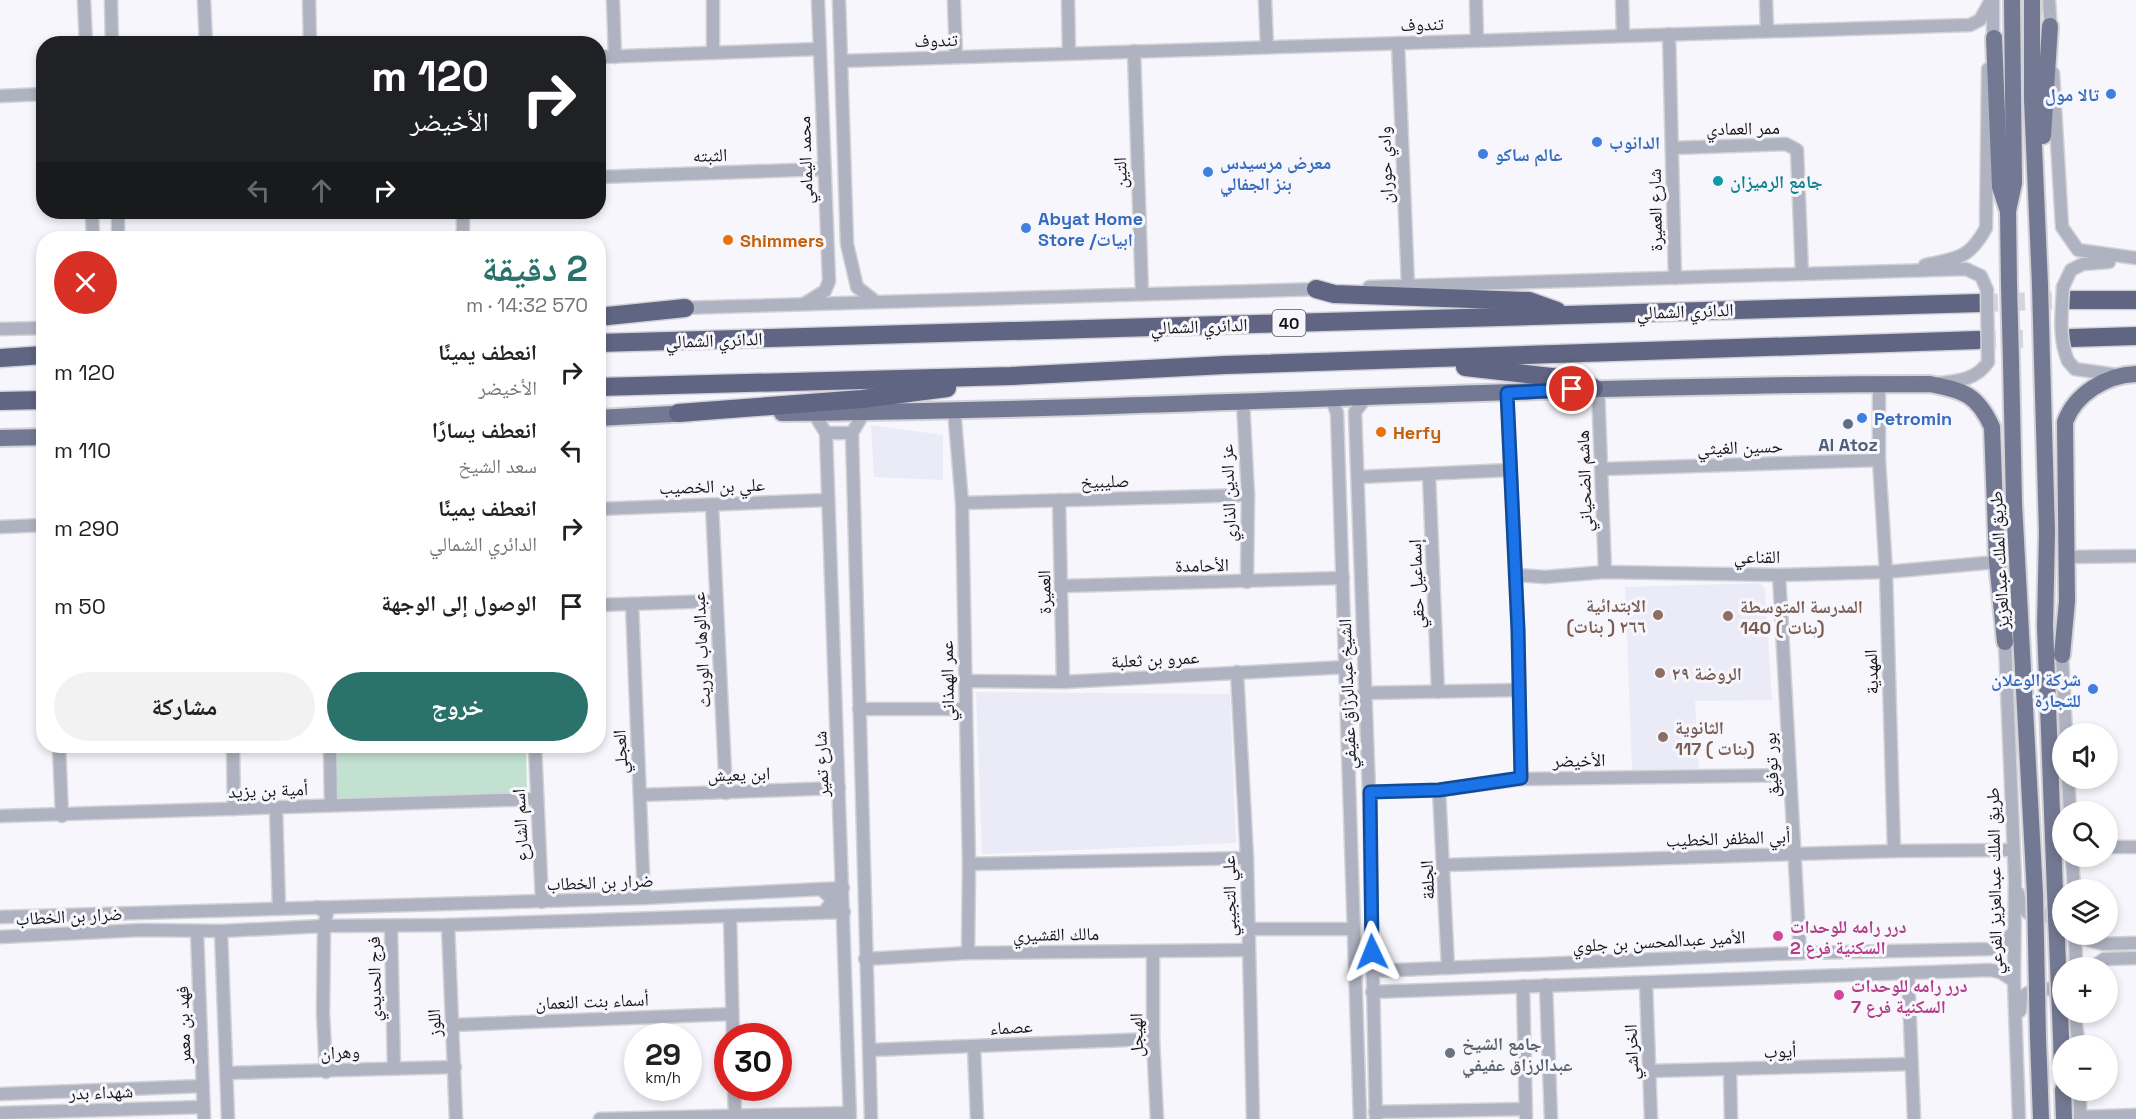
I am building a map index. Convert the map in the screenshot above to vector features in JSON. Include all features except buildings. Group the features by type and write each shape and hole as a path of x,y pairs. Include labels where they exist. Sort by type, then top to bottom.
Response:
{"highway":[{"path":"1316,289 1334,294 1529,301 1567,315"},
{"path":"2067,293 2136,300"},
{"name":"الدائري الشمالي","path":"606,343 1567,315 1984,296"},
{"path":"606,315 685,308"},
{"path":"2072,338 2136,336"},
{"name":"40","path":"606,387 1011,376 1225,364 1978,340"},
{"path":"0,358 36,356"},
{"path":"1422,359 1443,364 1578,380 1596,388"},
{"path":"678,413 862,399 963,386 1011,376"},
{"path":"0,401 36,400"}],"main road":[{"name":"طريق الملك عبدالعزيز","path":"2012,0 2014,183 2008,210 2014,503 2034,839 2040,1119"},
{"path":"2032,0 2032,67 2047,532 2045,626 2061,1035"},
{"path":"2038,215 2050,26"},
{"path":"1994,38 2000,186 2008,210"},
{"path":"2062,656 2067,601 2065,422 2070,408 2079,397 2128,375"},
{"path":"606,418 678,413 1243,402 1335,406 1596,388 1930,384 1967,393 1984,410 1992,427 1997,562 2005,642"},
{"path":"0,438 36,437"},
{"path":"2005,642 2014,503"},
{"path":"2047,532 2062,656"},
{"path":"2067,1101 2074,1118"}],"street":[{"path":"84,0 86,36"},
{"path":"111,0 112,36"},
{"path":"204,0 206,36"},
{"path":"309,0 310,36"},
{"path":"613,0 615,57"},
{"path":"713,0 713,53"},
{"name":"محمد اليمامي","path":"802,305 825,291 830,281 818,0"},
{"path":"827,245 846,254 839,0"},
{"path":"954,0 956,57"},
{"path":"1068,0 1068,53"},
{"path":"1265,0 1267,47"},
{"path":"1476,0 1477,40"},
{"path":"1622,0 1623,35"},
{"path":"1766,0 1767,31"},
{"path":"1896,271 1963,255 1975,248 1986,228 1988,62 1994,38 1992,0"},
{"name":"تندوف","path":"841,61 1970,25 1980,20 1992,0"},
{"path":"2049,0 2062,227 2078,250 2136,260"},
{"name":"شارع العميرة","path":"1669,34 1675,278"},
{"name":"وادي حوران","path":"1398,43 1408,286"},
{"path":"606,57 819,49"},
{"name":"التين","path":"1134,51 1142,294"},
{"path":"0,96 36,94"},
{"name":"ممر العمادي","path":"1672,148 1786,144 1797,150 1802,274"},
{"name":"الثبته","path":"606,177 824,169"},
{"path":"847,244 857,287 876,302"},
{"path":"2128,375 2075,369 2063,348 2061,329 2071,270 2093,263 2136,260"},
{"name":"الدائري الشمالي","path":"606,311 1966,269 1981,276 1984,296"},
{"path":"1930,384 1961,381 1977,374 1988,362 1984,296"},
{"path":"0,329 36,328"},
{"name":"المهدية","path":"1879,384 1879,460 1886,572 1894,851"},
{"name":"هاشم الضحياني","path":"1596,388 1603,469 1605,572"},
{"path":"1507,393 1521,778"},
{"name":"عز الدين الذاري","path":"1243,402 1248,495 1248,582"},
{"name":"الشيخ عبدالرزاق عفيفي","path":"1360,405 1358,477 1364,693 1370,792 1375,1116"},
{"name":"الشيخ عبدالرزاق عفيفي","path":"1335,406 1347,667 1360,1119"},
{"name":"عمر الهمذاني","path":"954,409 962,503 969,864 968,953"},
{"path":"865,411 852,433 871,1119"},
{"path":"813,412 826,433 852,433"},
{"name":"شارع تمير","path":"826,433 850,1116"},
{"name":"حسين الغيثي","path":"1603,469 1879,460"},
{"path":"1358,477 1510,470"},
{"name":"إسماعيل حقي","path":"1430,475 1438,692"},
{"name":"صليبيخ","path":"962,503 1248,495"},
{"name":"علي بن الخصيب","path":"606,509 828,500"},
{"name":"العميرة","path":"1059,500 1064,682"},
{"name":"عبدالوهاب الوريث","path":"712,505 726,793"},
{"path":"0,527 36,525"},
{"path":"2066,557 2136,556"},
{"name":"القناعي","path":"1515,575 1545,577 1605,572 1779,575 1886,572 1997,562"},
{"name":"بور توفيق","path":"1779,575 1800,953"},
{"name":"الأحامدة","path":"1062,586 1343,578"},
{"path":"606,605 716,601"},
{"name":"العجلي","path":"632,604 644,898"},
{"name":"طريق الملك عبدالعزيز الفرعي","path":"2005,642 2015,880 2013,933 2019,1119"},
{"path":"2062,656 2065,723"},
{"name":"عمرو بن ثعلبة","path":"965,681 1064,682 1347,667"},
{"name":"علي التجيبي","path":"1237,672 1247,858 1253,1119"},
{"path":"1364,693 1519,690"},
{"path":"859,709 966,709"},
{"path":"59,753 62,816"},
{"path":"233,753 234,809"},
{"path":"330,753 331,805"},
{"name":"اسم الشارع","path":"535,753 542,902"},
{"name":"الأخيضر","path":"1370,792 1439,790 1521,778 1789,775"},
{"name":"ابن يعيش","path":"640,795 839,788"},
{"name":"الجلفة","path":"1439,790 1448,968"},
{"name":"أمية بن يزيد","path":"0,816 62,816 537,799"},
{"path":"276,808 279,908"},
{"path":"842,840 862,840"},
{"path":"2118,848 2136,847"},
{"name":"أبي المظفر الخطيب","path":"1444,865 1894,851 2013,850"},
{"path":"842,857 863,857"},
{"path":"969,864 1247,858"},
{"path":"2015,880 2020,904 2028,913 2052,916"},
{"name":"ضرار بن الخطاب","path":"0,917 359,905 542,902 843,888"},
{"path":"822,890 833,900 824,912"},
{"path":"359,905 339,914 340,921 362,927"},
{"path":"317,907 327,913 324,926 323,1013 326,1072"},
{"path":"180,912 166,915 163,924 168,928 183,930"},
{"name":"ضرار بن الخطاب","path":"0,937 141,930 221,931 324,926 448,925 844,912"},
{"name":"ضرار بن الخطاب","path":"133,913 147,916 151,923 141,930"},
{"path":"730,916 732,1023"},
{"name":"اللوز","path":"448,925 456,1119"},
{"name":"فرج الحديدي","path":"391,926 394,1067"},
{"path":"1247,929 1354,929"},
{"name":"فهد بن معمر","path":"197,931 204,1113"},
{"path":"221,931 228,1119"},
{"path":"1990,970 1996,959 1990,949 2000,945 2013,933"},
{"path":"198,947 210,940 222,947"},
{"path":"2118,944 2136,943"},
{"name":"الأمير عبدالمحسن بن جلوي","path":"1372,972 1800,953 1990,949"},
{"name":"مالك القشيري","path":"865,960 968,953 1248,950"},
{"name":"الهيجل","path":"1154,951 1153,1039 1157,1119"},
{"path":"2118,959 2136,958"},
{"path":"1603,962 1603,983"},
{"path":"1589,963 1589,983"},
{"path":"1372,992 1405,993 1589,983 1646,983 1990,970 2000,972 2014,981"},
{"path":"1402,972 1394,982 1405,993"},
{"path":"1908,973 1914,1119"},
{"name":"الخراشي","path":"1646,983 1651,1119"},
{"path":"1546,985 1551,1119"},
{"path":"1375,1116 1525,1114 1523,986"},
{"path":"2017,1059 2021,998 2037,988 2052,991"},
{"name":"أسماء بنت النعمان","path":"452,1025 732,1014"},
{"name":"عصماء","path":"870,1050 1153,1039"},
{"path":"974,1047 977,1119"},
{"name":"أيوب","path":"1649,1071 1911,1064"},
{"name":"وهران","path":"226,1073 455,1067"},
{"path":"1731,1070 1731,1119"},
{"name":"شهداء بدر","path":"0,1094 203,1086"},
{"path":"188,1108 197,1097 189,1087"},
{"path":"734,1101 735,1114"},
{"path":"2078,1101 2074,1118 2136,1115"},
{"name":"شهداء بدر","path":"0,1113 188,1108 204,1113"},
{"path":"600,1119 735,1114 850,1116"}],"shaded area":[{"path":"871,425 943,435 943,480 874,477"},
{"path":"1759,583 1765,588 1772,700 1695,701 1699,769 1632,770 1625,587"},
{"path":"976,692 1230,694 1236,843 982,854"}],"green space":[{"path":"336,753 526,753 527,794 337,798"}],"tunnel":[{"path":"1980,303 2070,300"},
{"path":"1978,340 2071,338"}],"place":[{"name":"تالا مول","path":"2111,94"},
{"name":"الدانوب","path":"1597,142"},
{"name":"عالم ساكو","path":"1483,154"},
{"name":"معرض مرسيدس بنز الجفالي","path":"1208,172"},
{"name":"جامع الرميزان","path":"1718,181"},
{"name":"Abyat Home Store /ابيات","path":"1026,228"},
{"name":"Shimmers","path":"728,240"},
{"name":"Petromin","path":"1862,418"},
{"name":"Al Atoz","path":"1848,424"},
{"name":"Herfy","path":"1381,432"},
{"name":"الابتدائية ٢٦٦ ( بنات)","path":"1658,615"},
{"name":"المدرسة المتوسطة 140 ( بنات)","path":"1728,616"},
{"name":"الروضة ٢٩","path":"1660,673"},
{"name":"شركة الوعلان للتجارة","path":"2093,689"},
{"name":"الثانوية 117 ( بنات)","path":"1663,737"},
{"name":"درر رامه للوحدات السكنية فرع 2","path":"1778,936"},
{"name":"درر رامه للوحدات السكنية فرع 7","path":"1839,995"},
{"name":"جامع الشيخ عبدالرزاق عفيفي","path":"1450,1053"}],"route":[{"path":"1372,952 1370,792 1439,790 1521,778 1518,630 1507,393 1572,389"}]}
